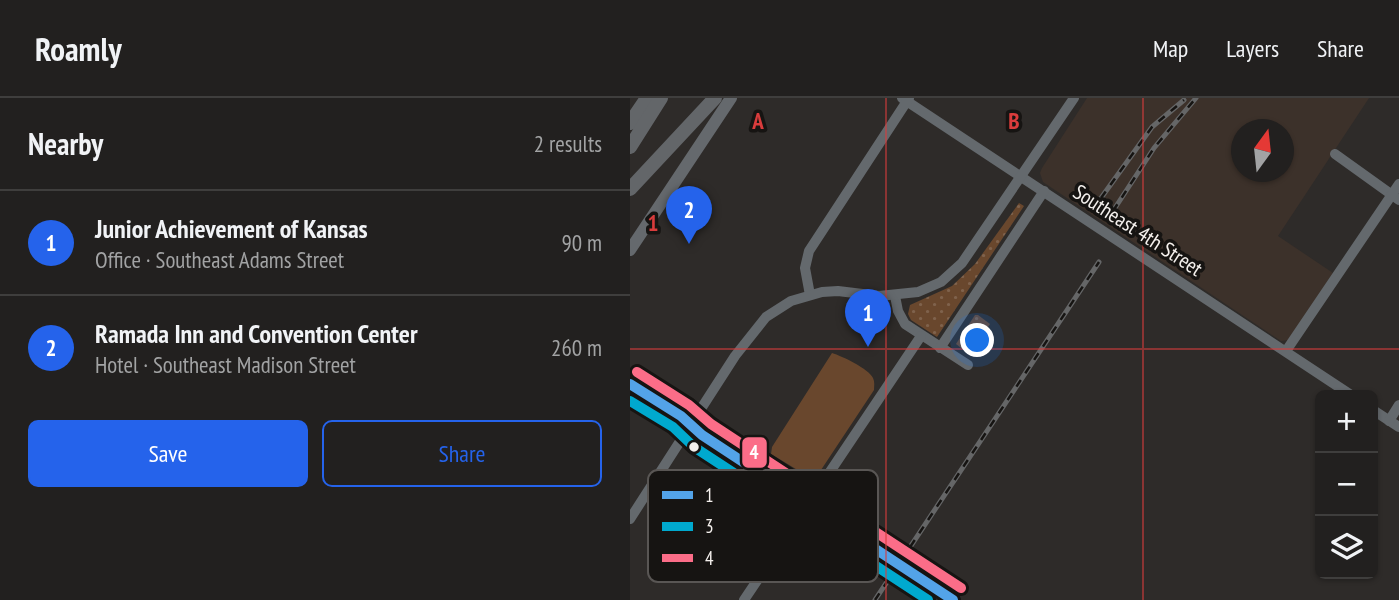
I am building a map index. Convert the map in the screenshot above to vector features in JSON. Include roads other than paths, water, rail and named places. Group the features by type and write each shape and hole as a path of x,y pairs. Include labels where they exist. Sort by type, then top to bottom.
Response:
{"highway":[{"path":"630,123 647,98"},
{"path":"630,147 661,98"},
{"path":"630,189 715,98"}],"main road":[{"path":"630,250 731,98"},
{"path":"630,384 756,470"},
{"path":"878,550 953,600"}],"street":[{"path":"663,470 735,356 766,317 791,301 810,295 838,292 895,296 918,292 941,282 962,263 1074,98"},
{"path":"810,295 805,268 808,252 906,99"},
{"name":"Southeast 4th Street","path":"906,99 1344,390"},
{"path":"1335,154 1395,197"},
{"path":"1286,351 1395,197 1399,184"},
{"path":"940,348 1044,191"},
{"path":"895,296 905,324 968,365"},
{"path":"831,470 921,335"},
{"path":"1389,421 1399,405"},
{"path":"1378,413 1399,427"},
{"path":"630,519 648,492"},
{"path":"744,600 756,582"}],"railway":[{"path":"1113,211 1154,148 1196,98"},
{"path":"1101,198 1152,127 1184,100"},
{"path":"875,600 1099,262"}],"place":[{"name":"Ramada Inn and Convention Center","path":"689,244"},
{"name":"Junior Achievement of Kansas","path":"868,347"}]}
